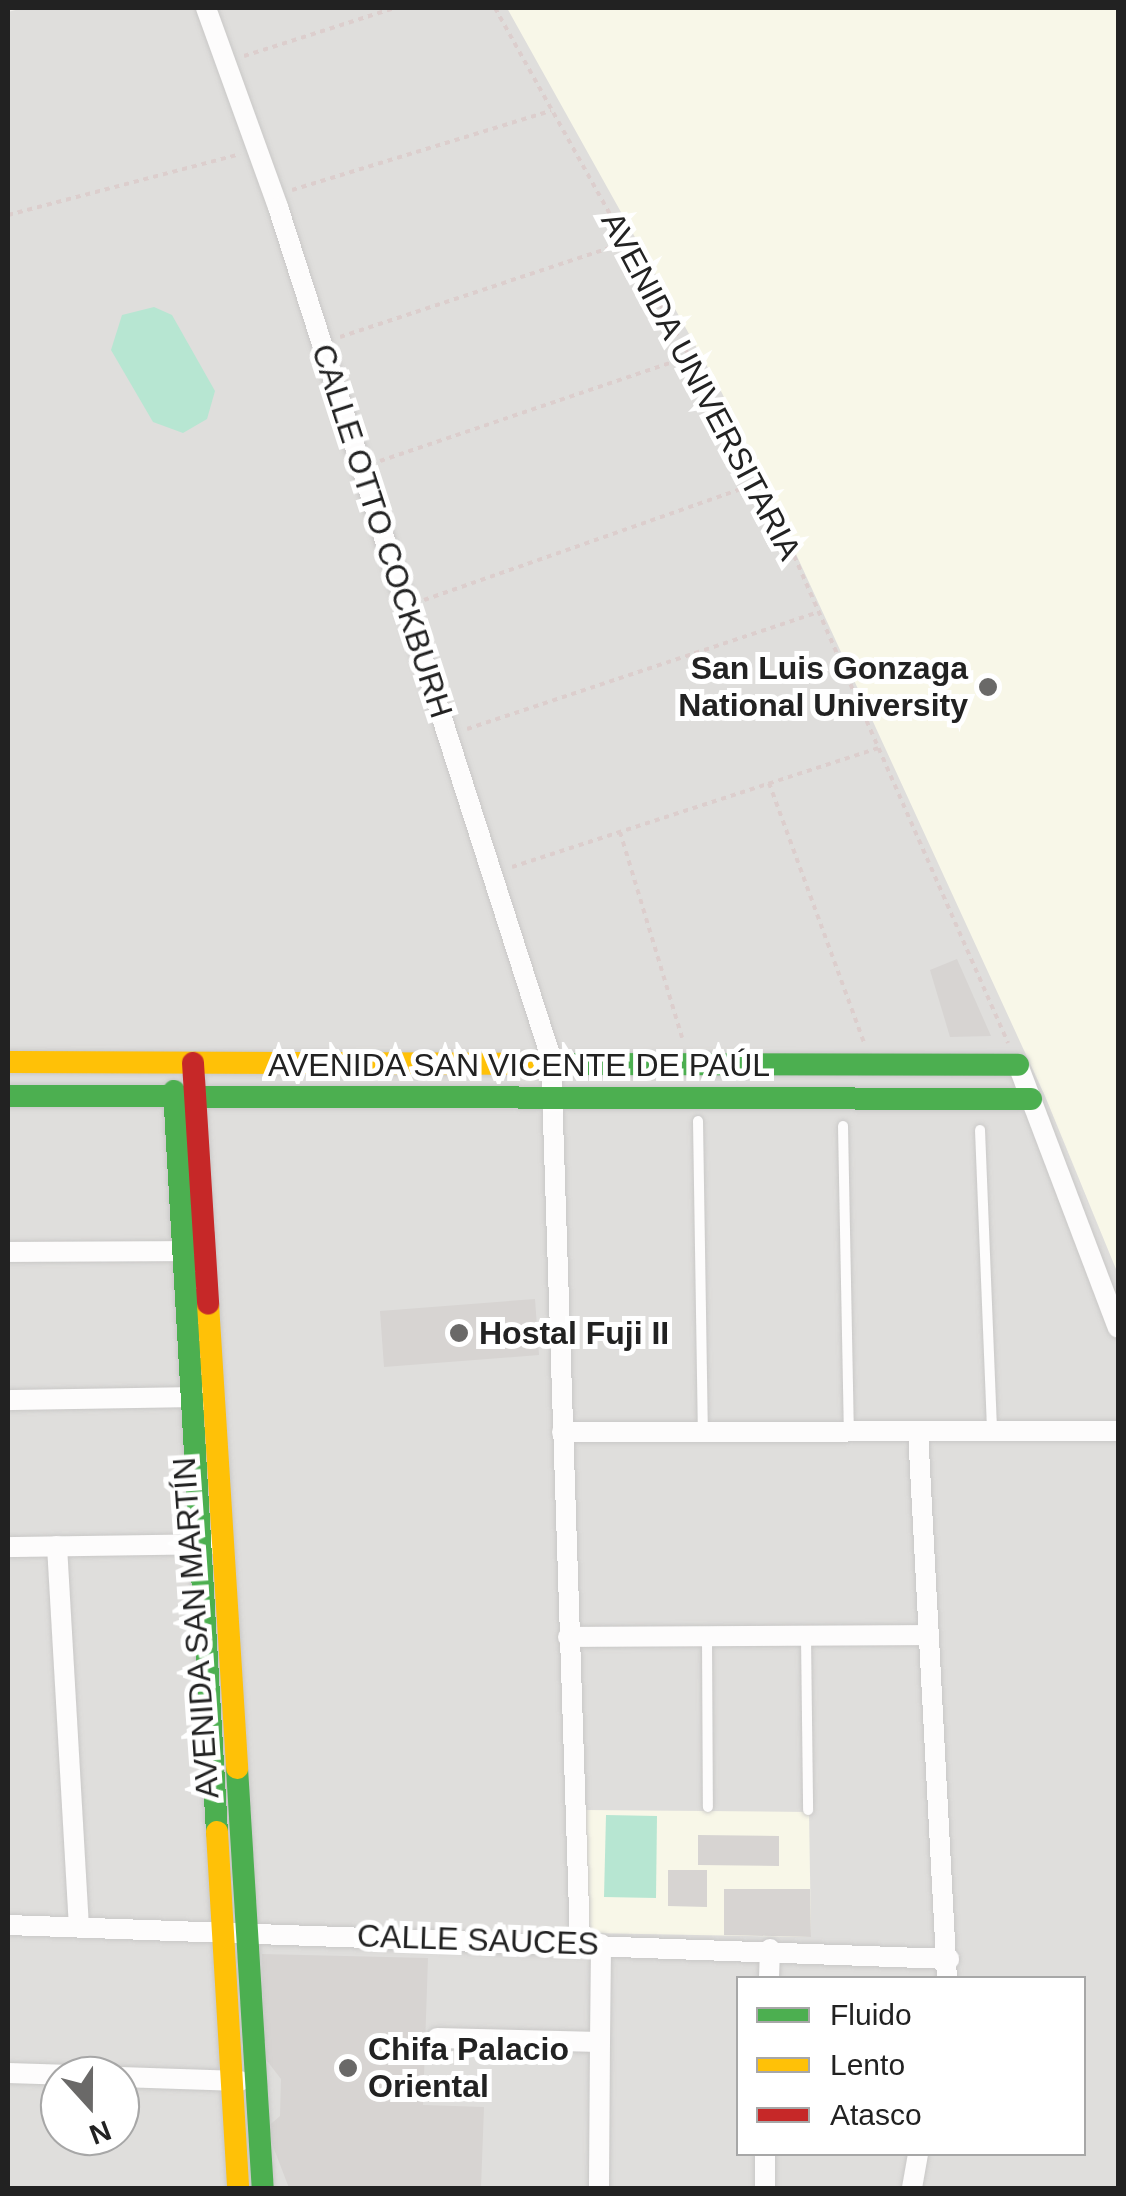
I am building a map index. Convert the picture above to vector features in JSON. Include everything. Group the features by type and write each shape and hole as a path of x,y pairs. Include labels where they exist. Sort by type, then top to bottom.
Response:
{"street":[{"name":"CALLE OTTO COCKBURH","path":"206,8 274,195 550,1058 568,1638 600,2042 599,2188"},
{"name":"AVENIDA SAN VICENTE DE PAÚL","path":"8,1062 1018,1065"},
{"name":"AVENIDA SAN MARTÍN","path":"182,1062 202,1397 198,1544 238,2188"},
{"path":"1018,1065 1118,1328"},
{"name":"AVENIDA SAN VICENTE DE PAÚL","path":"8,1096 1031,1099"},
{"path":"8,1252 194,1251"},
{"path":"8,1400 202,1397"},
{"name":"AVENIDA SAN MARTÍN","path":"202,1397 223,1543 264,2188"},
{"path":"918,1430 948,1968"},
{"path":"562,1432 1118,1430"},
{"path":"8,1547 223,1543"},
{"path":"57,1546 79,1926"},
{"path":"568,1638 928,1635"},
{"name":"CALLE SAUCES","path":"8,1925 770,1949 948,1968"},
{"path":"770,1949 770,1976"},
{"path":"437,2038 600,2042"},
{"path":"8,2073 40,2074"},
{"path":"140,2077 257,2081"},
{"path":"764,2188 765,2156"},
{"path":"912,2188 918,2156"}],"lane":[{"path":"698,1121 703,1432"},
{"path":"843,1126 849,1431"},
{"path":"980,1130 992,1430"},
{"path":"707,1636 708,1807"},
{"path":"806,1636 808,1810"}],"path":[{"path":"226,62 394,8"},
{"name":"AVENIDA UNIVERSITARIA","path":"496,8 759,483 1018,1065"},
{"path":"274,195 552,111"},
{"path":"8,215 257,150"},
{"path":"322,343 625,244"},
{"path":"361,468 689,356"},
{"path":"406,606 759,483"},
{"path":"447,736 818,612"},
{"path":"491,874 878,748"},
{"path":"769,784 872,1065"},
{"path":"620,832 690,1064"}],"shaded area":[{"path":"23,8 1118,8 1118,2188 8,2188 8,12"},
{"name":"San Luis Gonzaga National University","path":"507,8 1118,8 1118,1274 1045,1096 722,393"},
{"path":"585,1810 809,1812 811,1937 587,1933"}],"green space":[{"path":"154,307 172,315 215,391 207,419 183,433 153,422 111,350 122,315"},
{"path":"606,1815 657,1816 656,1898 604,1897"}],"building":[{"path":"957,959 991,1036 950,1037 930,970"},
{"name":"Hostal Fuji II","path":"535,1299 539,1355 384,1367 380,1311"},
{"path":"698,1835 779,1836 779,1866 698,1865"},
{"path":"668,1870 707,1870 707,1907 668,1906"},
{"path":"724,1889 810,1889 811,1937 724,1935"},
{"name":"Chifa Palacio Oriental","path":"262,1954 428,1958 423,2105 484,2107 481,2188 289,2188 266,2128 280,2116 281,2079 264,2057"}],"traffic: fast":[{"path":"559,1064 1018,1065"},
{"path":"174,1091 217,1832"},
{"path":"8,1096 1031,1099"},
{"path":"237,1768 263,2188"}],"traffic: slow":[{"path":"8,1062 559,1064"},
{"path":"208,1304 237,1768"},
{"path":"217,1832 238,2188"}],"traffic: jam":[{"path":"193,1063 208,1304"}],"place":[{"name":"San Luis Gonzaga National University","path":"988,687"},
{"name":"Hostal Fuji II","path":"459,1333"},
{"name":"Chifa Palacio Oriental","path":"348,2068"}]}
